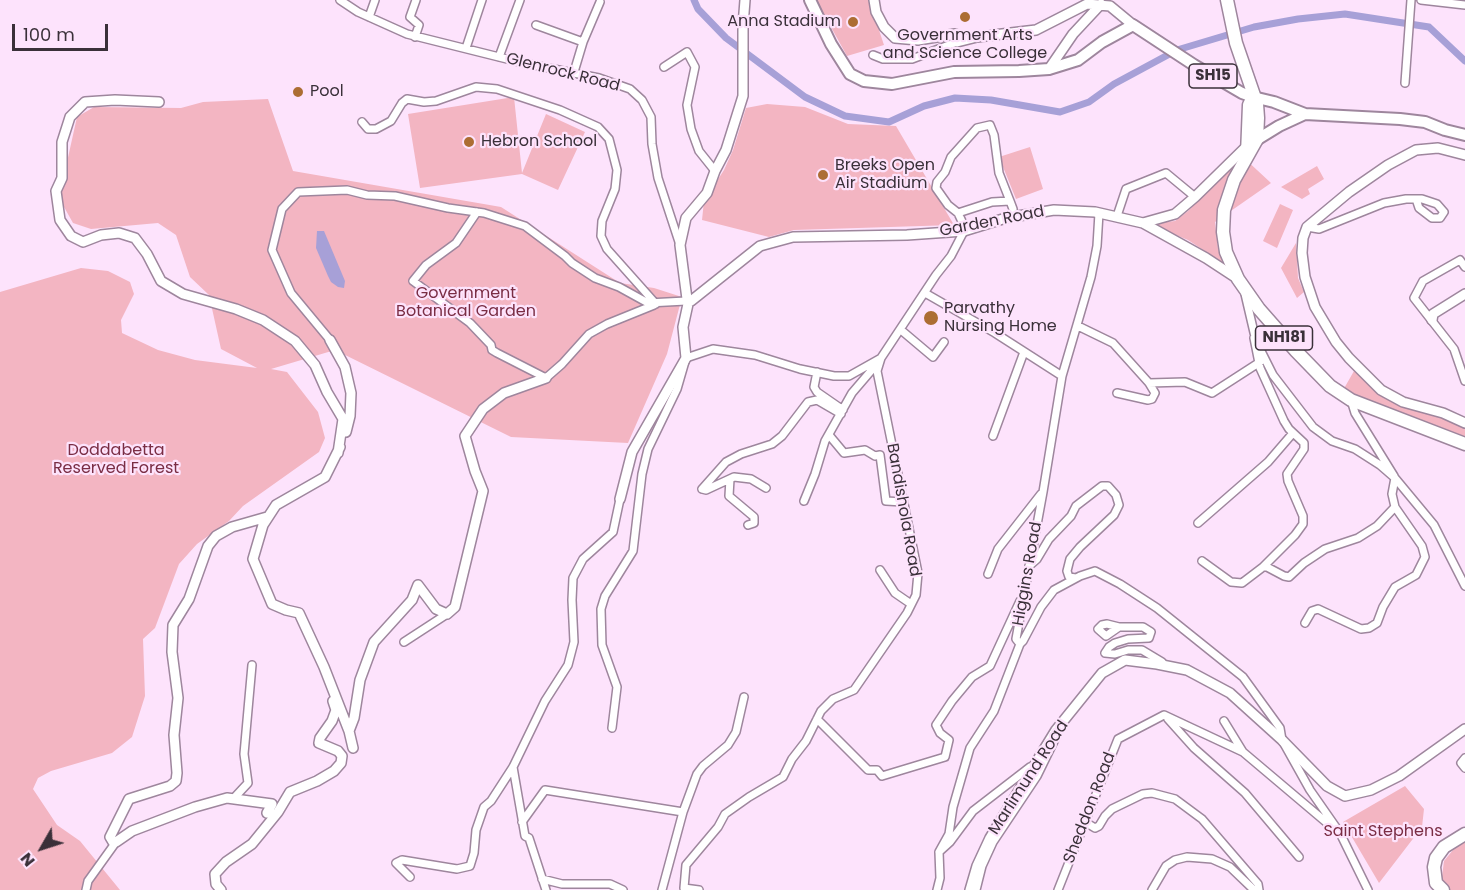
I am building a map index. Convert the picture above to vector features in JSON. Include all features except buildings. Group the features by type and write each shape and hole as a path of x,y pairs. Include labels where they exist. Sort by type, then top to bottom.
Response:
{"highway":[{"name":"NH181","path":"1231,6 1236,43 1257,104 1258,118 1246,159 1234,180 1224,210 1223,232 1226,252 1241,284 1310,368 1330,386 1351,400 1460,442 1465,449"},
{"path":"1443,890 1436,883 1434,867 1436,858 1444,847 1465,834"}],"main road":[{"path":"810,0 831,44 850,74 864,81 892,84 954,72 1049,69 1078,60 1102,42 1133,25"},
{"name":"SH15","path":"1133,25 1242,93 1253,96"},
{"path":"1253,96 1305,114 1400,118 1425,122 1465,135"},
{"path":"1252,142 1305,114"}],"street":[{"name":"Glenrock Road","path":"340,0 358,12 415,37 599,78 630,89 642,100 651,117 652,144 658,178 680,245"},
{"path":"369,17 375,0"},
{"path":"415,37 419,25 410,17 416,0"},
{"path":"466,48 482,0"},
{"path":"499,57 520,0"},
{"path":"612,728 617,687 602,645 602,609 605,596 633,551 642,474 648,449 677,389 686,358 683,327 688,301 680,245 686,218 707,193 726,150 743,96 743,26 746,0"},
{"path":"874,0 876,12 884,27 895,38 918,40 955,34 960,36 959,42"},
{"path":"1405,83 1411,0"},
{"path":"1421,0 1465,5"},
{"path":"574,72 583,42 600,2"},
{"path":"1049,69 1073,34 1101,3"},
{"path":"873,55 883,59 912,58 977,37 1036,30 1087,4 1101,3 1110,6 1133,25"},
{"path":"536,25 583,42"},
{"path":"664,67 687,52 696,67 687,105 691,129 699,151 715,171"},
{"path":"362,122 368,129 376,129 391,121 407,99 424,102 436,101 476,87 504,91 560,110 598,127 609,139 616,170 615,189 602,221 601,236 607,249 656,304"},
{"path":"159,102 115,100 85,102 70,117 62,142 62,178 56,191 60,220 71,236 83,242 101,235 119,233 135,238 147,254 161,281 183,294 236,309 263,320 295,341 315,365 343,419 338,453"},
{"path":"804,501 829,435 852,393 901,330 951,256 965,231 958,213 948,205 936,188 951,157 977,128 990,125 994,135 999,173 1013,209 1013,218"},
{"path":"1143,223 1175,214 1252,142"},
{"path":"1463,157 1438,148 1416,150 1388,165 1361,184 1307,227 1303,238 1305,277 1315,307 1336,342 1349,358 1381,390 1403,402 1443,413 1465,423"},
{"path":"1118,216 1126,189 1166,173 1195,197"},
{"path":"353,748 350,731 299,613 272,604 253,559 267,517 276,505 325,477 338,453 350,416 351,393 345,367 330,340 291,293 272,250 282,209 298,192 347,190 367,195 395,196 477,212 525,226 595,278 648,303 688,301"},
{"path":"1307,227 1319,228 1384,203 1416,199"},
{"path":"958,213 992,202 1010,201"},
{"name":"Garden Road","path":"688,301 760,246 793,237 907,235 965,231 1054,210 1099,213 1143,223 1206,258 1241,284"},
{"path":"477,212 456,243 426,265 413,281 470,323 491,345 492,350 546,378"},
{"name":"Higgins Road","path":"1099,213 1097,246 1078,326 1062,376 1016,639 1020,644 1041,607 1054,590 1095,571 1157,608 1243,677 1280,728 1282,740"},
{"path":"1465,267 1460,260 1424,281 1414,298 1454,349 1465,381"},
{"path":"1203,561 1231,582 1242,584 1263,567 1303,524 1303,516 1287,474 1304,449 1304,443 1284,421 1260,368 1241,284"},
{"path":"925,293 1062,376"},
{"path":"1432,320 1433,314 1465,294"},
{"path":"404,642 455,607 483,491 465,436 483,409 504,393 546,378 589,334 656,304"},
{"path":"1078,326 1113,343 1155,393 1150,399 1117,393"},
{"path":"901,330 933,357 944,342"},
{"path":"1254,338 1273,375 1313,427 1332,441 1355,449 1395,478 1434,525 1465,586"},
{"path":"410,877 396,863 402,860 457,869 470,866 474,853 476,830 484,807 491,801 513,767 545,702 568,665 574,642 573,578 584,558 613,532 632,452 686,358 713,349 755,355 817,372 849,376 881,358"},
{"path":"993,436 1024,352"},
{"name":"Bandishola Road","path":"699,890 684,888 686,865 718,827 725,814 783,777 792,759 806,741 821,711 833,699 854,690 870,669 916,595 918,573 876,372 881,358"},
{"path":"1149,384 1185,382 1212,393 1260,362"},
{"path":"817,372 814,387 817,392 842,412"},
{"path":"766,488 751,479 730,478 706,490 702,489 726,462 741,454 772,444 782,436 808,402 817,400 842,412"},
{"path":"1305,622 1312,611 1318,609 1361,629 1369,628 1377,622 1395,588 1416,575 1425,557 1422,546 1395,507 1392,494 1395,478 1390,467 1355,413 1351,400"},
{"path":"1198,523 1268,462 1293,433"},
{"path":"829,435 844,453 865,450 875,456 880,455 886,501 903,502"},
{"path":"730,478 729,496 754,517 754,523 748,525"},
{"path":"1029,566 1037,559 1048,539 1071,516 1076,506 1102,486 1108,486 1116,495 1119,505 1114,515 1070,559 1067,571 1070,577 1076,578"},
{"path":"988,574 998,549 1043,492"},
{"path":"1263,567 1290,577 1304,563 1325,549 1358,538 1377,526 1395,507"},
{"path":"116,842 111,840 110,834 129,799 170,786 176,781 174,735 178,698 172,652 173,625 189,598 208,546 216,536 232,527 267,517"},
{"path":"880,570 895,593 911,604"},
{"path":"350,731 360,680 374,642 412,600 418,585 436,609 447,614"},
{"path":"817,719 868,770 877,770 882,776 945,757 949,740 936,725 972,677 990,666 1024,595"},
{"path":"1119,627 1143,627 1151,632 1149,638 1128,639 1108,646 1105,654 1142,650 1175,669"},
{"path":"937,890 940,878 939,852 949,834 953,807 970,748 994,711 1020,644"},
{"name":"Marlimund Road","path":"970,890 977,866 990,838 1056,730 1102,673 1125,660 1187,670 1230,693 1282,740 1327,786 1344,796 1371,790 1399,776 1465,729"},
{"path":"234,798 248,783 244,754 252,664"},
{"path":"221,890 216,884 215,874 226,862 252,844 278,812 290,792 334,771 341,762 342,756 338,751 319,743 336,710 324,678 324,667"},
{"path":"662,890 682,812 696,774 728,745 736,732 744,697"},
{"path":"1164,715 1243,752 1340,833"},
{"path":"1164,715 1194,748 1245,793 1299,857"},
{"name":"Sheddon Road","path":"1058,890 1118,739 1164,715"},
{"path":"1224,721 1243,752"},
{"path":"976,890 982,866 993,843 1037,776 1061,725"},
{"path":"1282,740 1310,790 1340,833 1368,890"},
{"path":"939,852 950,842 973,811 1024,774 1042,754"},
{"path":"1465,758 1461,763 1465,768"},
{"path":"513,767 525,836 529,838 546,890"},
{"path":"522,822 545,790 682,812"},
{"path":"1085,822 1095,828 1112,809 1143,794 1152,793 1175,799 1202,819 1258,884 1259,890"},
{"path":"86,890 88,881 116,842 132,831 195,807 227,798 272,804 267,813"},
{"path":"1152,890 1166,866 1175,860 1187,857 1212,859 1230,867 1254,890"},
{"path":"542,879 562,884 610,884 623,890"}],"green space":[{"name":"Anna Stadium","path":"816,0 869,0 884,45 847,56"},
{"path":"514,97 522,173 546,114 585,132 558,190 522,174 420,188 408,114"},
{"path":"268,99 293,171 501,207 620,283 654,288 682,297 667,354 628,443 511,437 335,350 271,369 287,372 318,412 325,438 319,452 243,506 229,521 197,544 179,564 155,628 143,639 145,696 132,737 112,753 51,771 38,778 33,789 57,825 80,841 120,890 0,890 0,292 81,268 108,271 130,282 134,294 121,320 122,333 158,350 195,360 257,368 221,349 209,295 190,277 176,235 158,223 91,229 73,223 59,198 77,117 94,107 181,108 203,102"},
{"name":"Breeks Open Air Stadium","path":"767,104 805,107 848,124 896,126 954,225 794,230 769,237 702,220 704,201 724,170 746,108"},
{"path":"1030,147 1043,189 1016,199 999,157"},
{"path":"1243,157 1271,183 1215,222 1218,249 1223,263 1188,240 1149,224 1175,221"},
{"path":"1317,166 1324,179 1308,189 1310,194 1302,199 1281,187"},
{"path":"1280,204 1293,210 1277,248 1263,241"},
{"path":"1296,243 1298,278 1304,292 1297,298 1281,268"},
{"path":"1354,371 1375,388 1465,427 1465,438 1342,392"},
{"name":"Saint Stephens","path":"1405,786 1424,809 1422,827 1379,883 1343,822"},
{"path":"1465,840 1465,890 1449,890 1441,885 1444,861"}],"shaded area":[{"path":"317,231 324,231 345,281 344,288 331,282 328,276 316,248"}],"waterway":[{"path":"694,0 698,9 726,38 805,97 845,116 889,122 924,106 955,98 991,100 1060,112 1089,102 1114,84 1177,50 1254,27 1345,14 1429,27 1465,61"}],"place":[{"name":"Government Arts and Science College","path":"965,17"},
{"name":"Anna Stadium","path":"853,22"},
{"name":"Pool","path":"298,92"},
{"name":"Hebron School","path":"469,142"},
{"name":"Breeks Open Air Stadium","path":"823,175"},
{"name":"Parvathy Nursing Home","path":"931,318"}],"park label":[{"name":"Government Botanical Garden","path":"466,303"},
{"name":"Doddabetta Reserved Forest","path":"116,460"}]}
